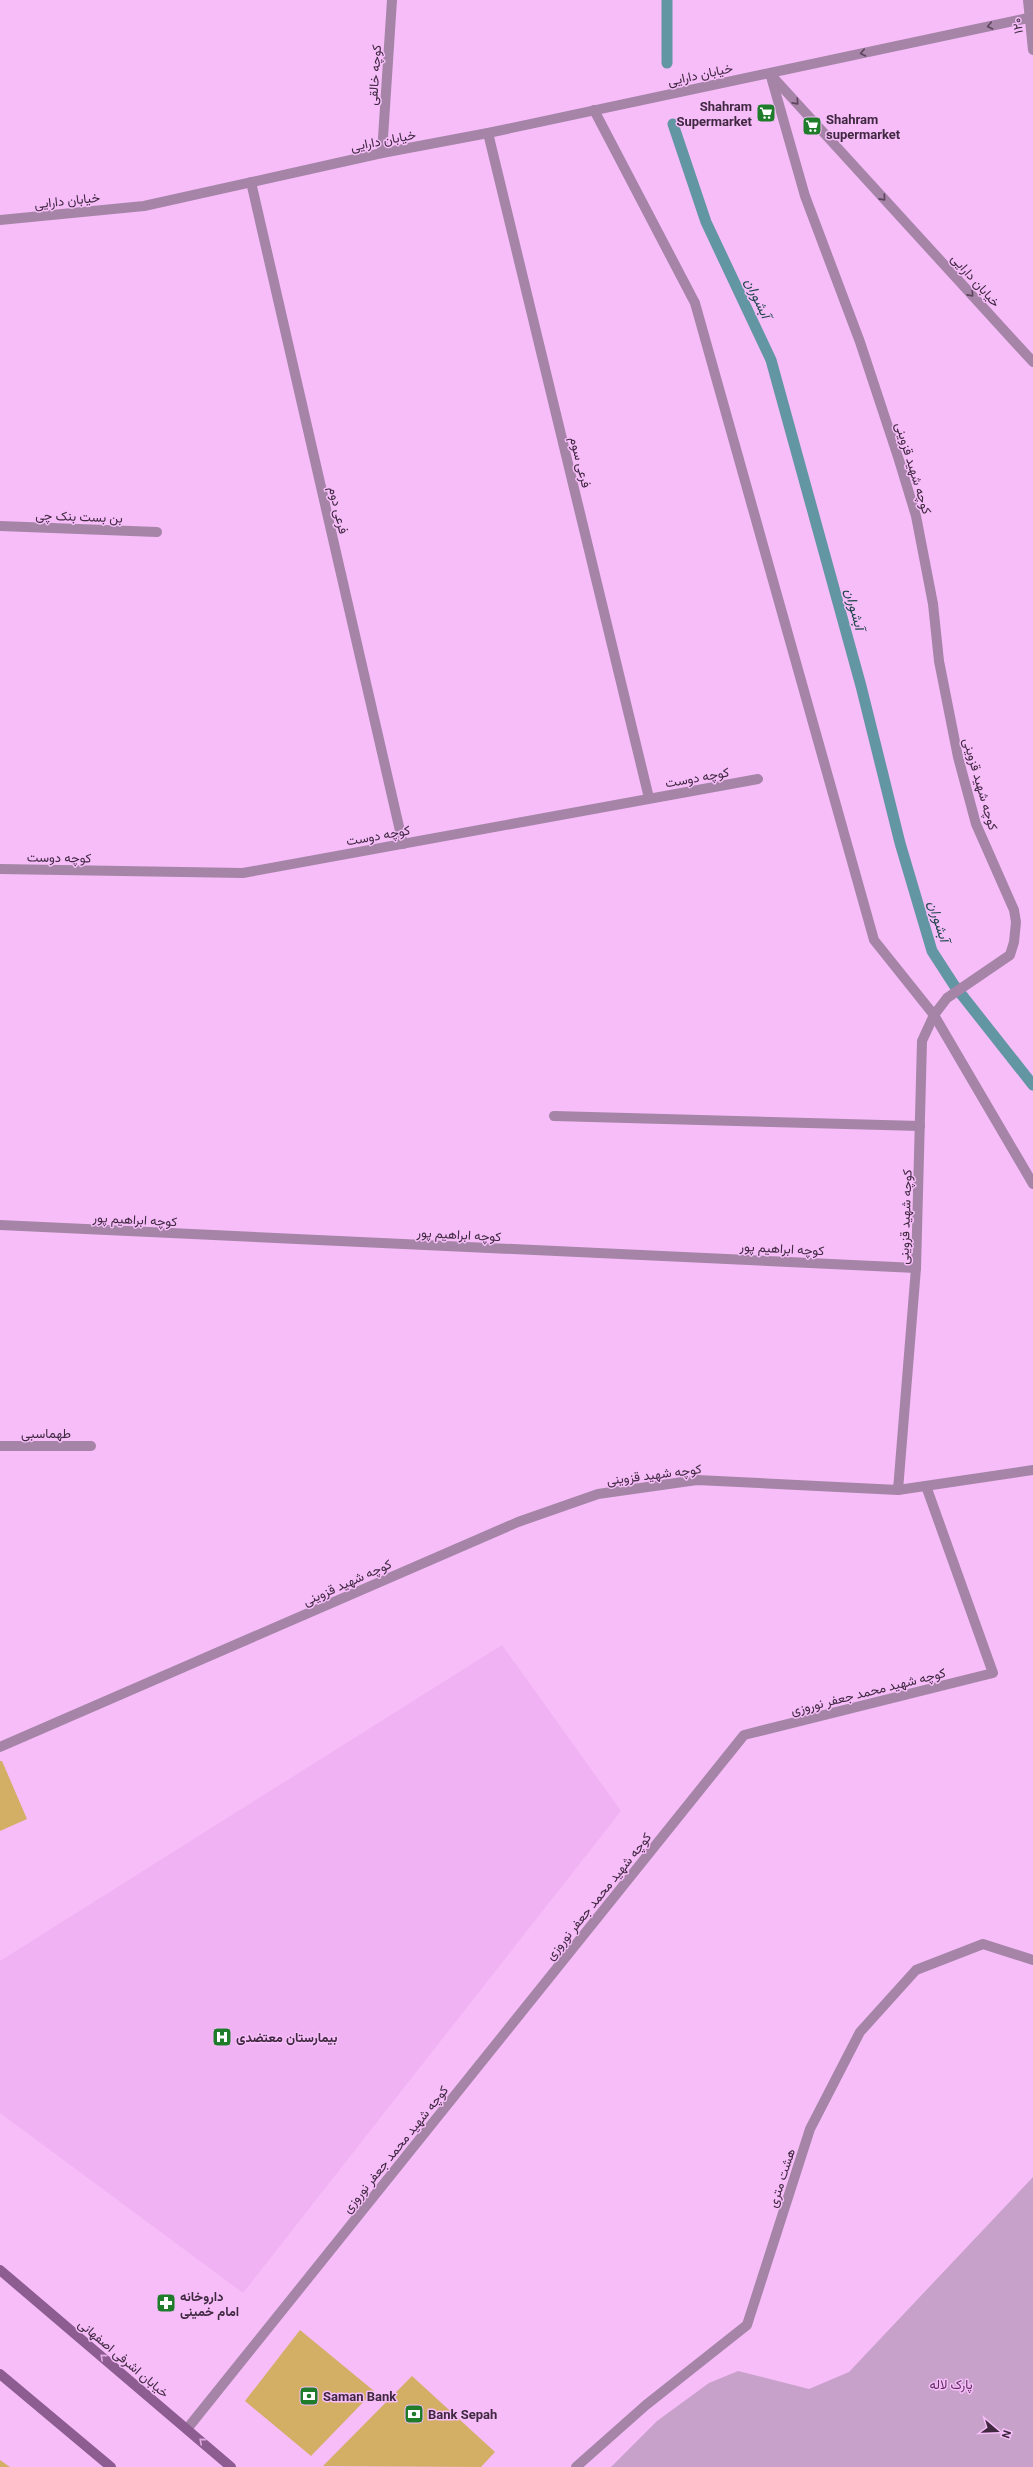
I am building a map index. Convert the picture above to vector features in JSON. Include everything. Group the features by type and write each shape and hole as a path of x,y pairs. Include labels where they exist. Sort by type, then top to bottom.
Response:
{"main road":[{"name":"خیابان اشرفی اصفهانی","path":"0,2270 231,2467"},
{"path":"0,2374 111,2467"}],"street":[{"name":"کوچه خالقی","path":"382,153 392,0"},
{"name":"۱۲۰","path":"1028,0 1028,18 1033,50"},
{"name":"خیابان دارایی","path":"0,220 144,206 382,153 488,133 1028,18"},
{"name":"خیابان دارایی","path":"770,73 1033,362"},
{"name":"کوچه شهید قزوینی","path":"0,1747 518,1522 598,1494 697,1480 898,1490 916,1268 922,1041 934,1015 947,998 1010,955 1014,942 1016,922 1014,910 976,824 958,757 939,661 933,604 916,516 860,342 805,196 770,73"},
{"path":"594,110 695,303 874,940 934,1015 1033,1184"},
{"name":"فرعی سوم","path":"488,133 649,798"},
{"name":"فرعی دوم","path":"251,182 403,844"},
{"name":"بن بست بنک چی","path":"0,526 157,532"},
{"name":"کوچه دوست","path":"0,870 243,873 758,779"},
{"path":"554,1116 920,1126"},
{"name":"کوچه ابراهیم پور","path":"0,1225 916,1268"},
{"name":"طهماسبی","path":"0,1446 91,1446"},
{"path":"898,1490 1033,1470"},
{"name":"کوچه شهید محمد جعفر نوروزی","path":"187,2429 744,1735 993,1673 926,1486"},
{"name":"هشت متری","path":"576,2467 646,2405 747,2325 810,2129 860,2032 865,2026 916,1970 983,1944 1033,1960"}],"shaded area":[{"name":"بیمارستان معتضدی","path":"502,1645 621,1811 243,2293 0,2113 0,1961"}],"green space":[{"name":"پارک لاله","path":"1033,2177 1033,2467 611,2467 657,2421 709,2383 738,2371 809,2389 849,2372"}],"building":[{"path":"0,1761 2,1761 27,1819 0,1831"},
{"name":"Saman Bank","path":"300,2330 374,2391 311,2456 245,2401"},
{"name":"Bank Sepah","path":"412,2376 495,2452 481,2467 323,2466"},
{"path":"0,2460 10,2467 0,2467"}],"waterway":[{"name":"آبشوران","path":"667,0 667,63"},
{"name":"آبشوران","path":"673,124 706,222 771,360 861,686 900,843 932,951 954,985 1033,1085"}],"place":[{"name":"Shahram Supermarket","path":"766,113"},
{"name":"Shahram supermarket","path":"812,126"},
{"name":"بیمارستان معتضدی","path":"222,2037"},
{"name":"داروخانه امام خمینی","path":"166,2303"},
{"name":"Saman Bank","path":"309,2396"},
{"name":"Bank Sepah","path":"414,2414"}]}
